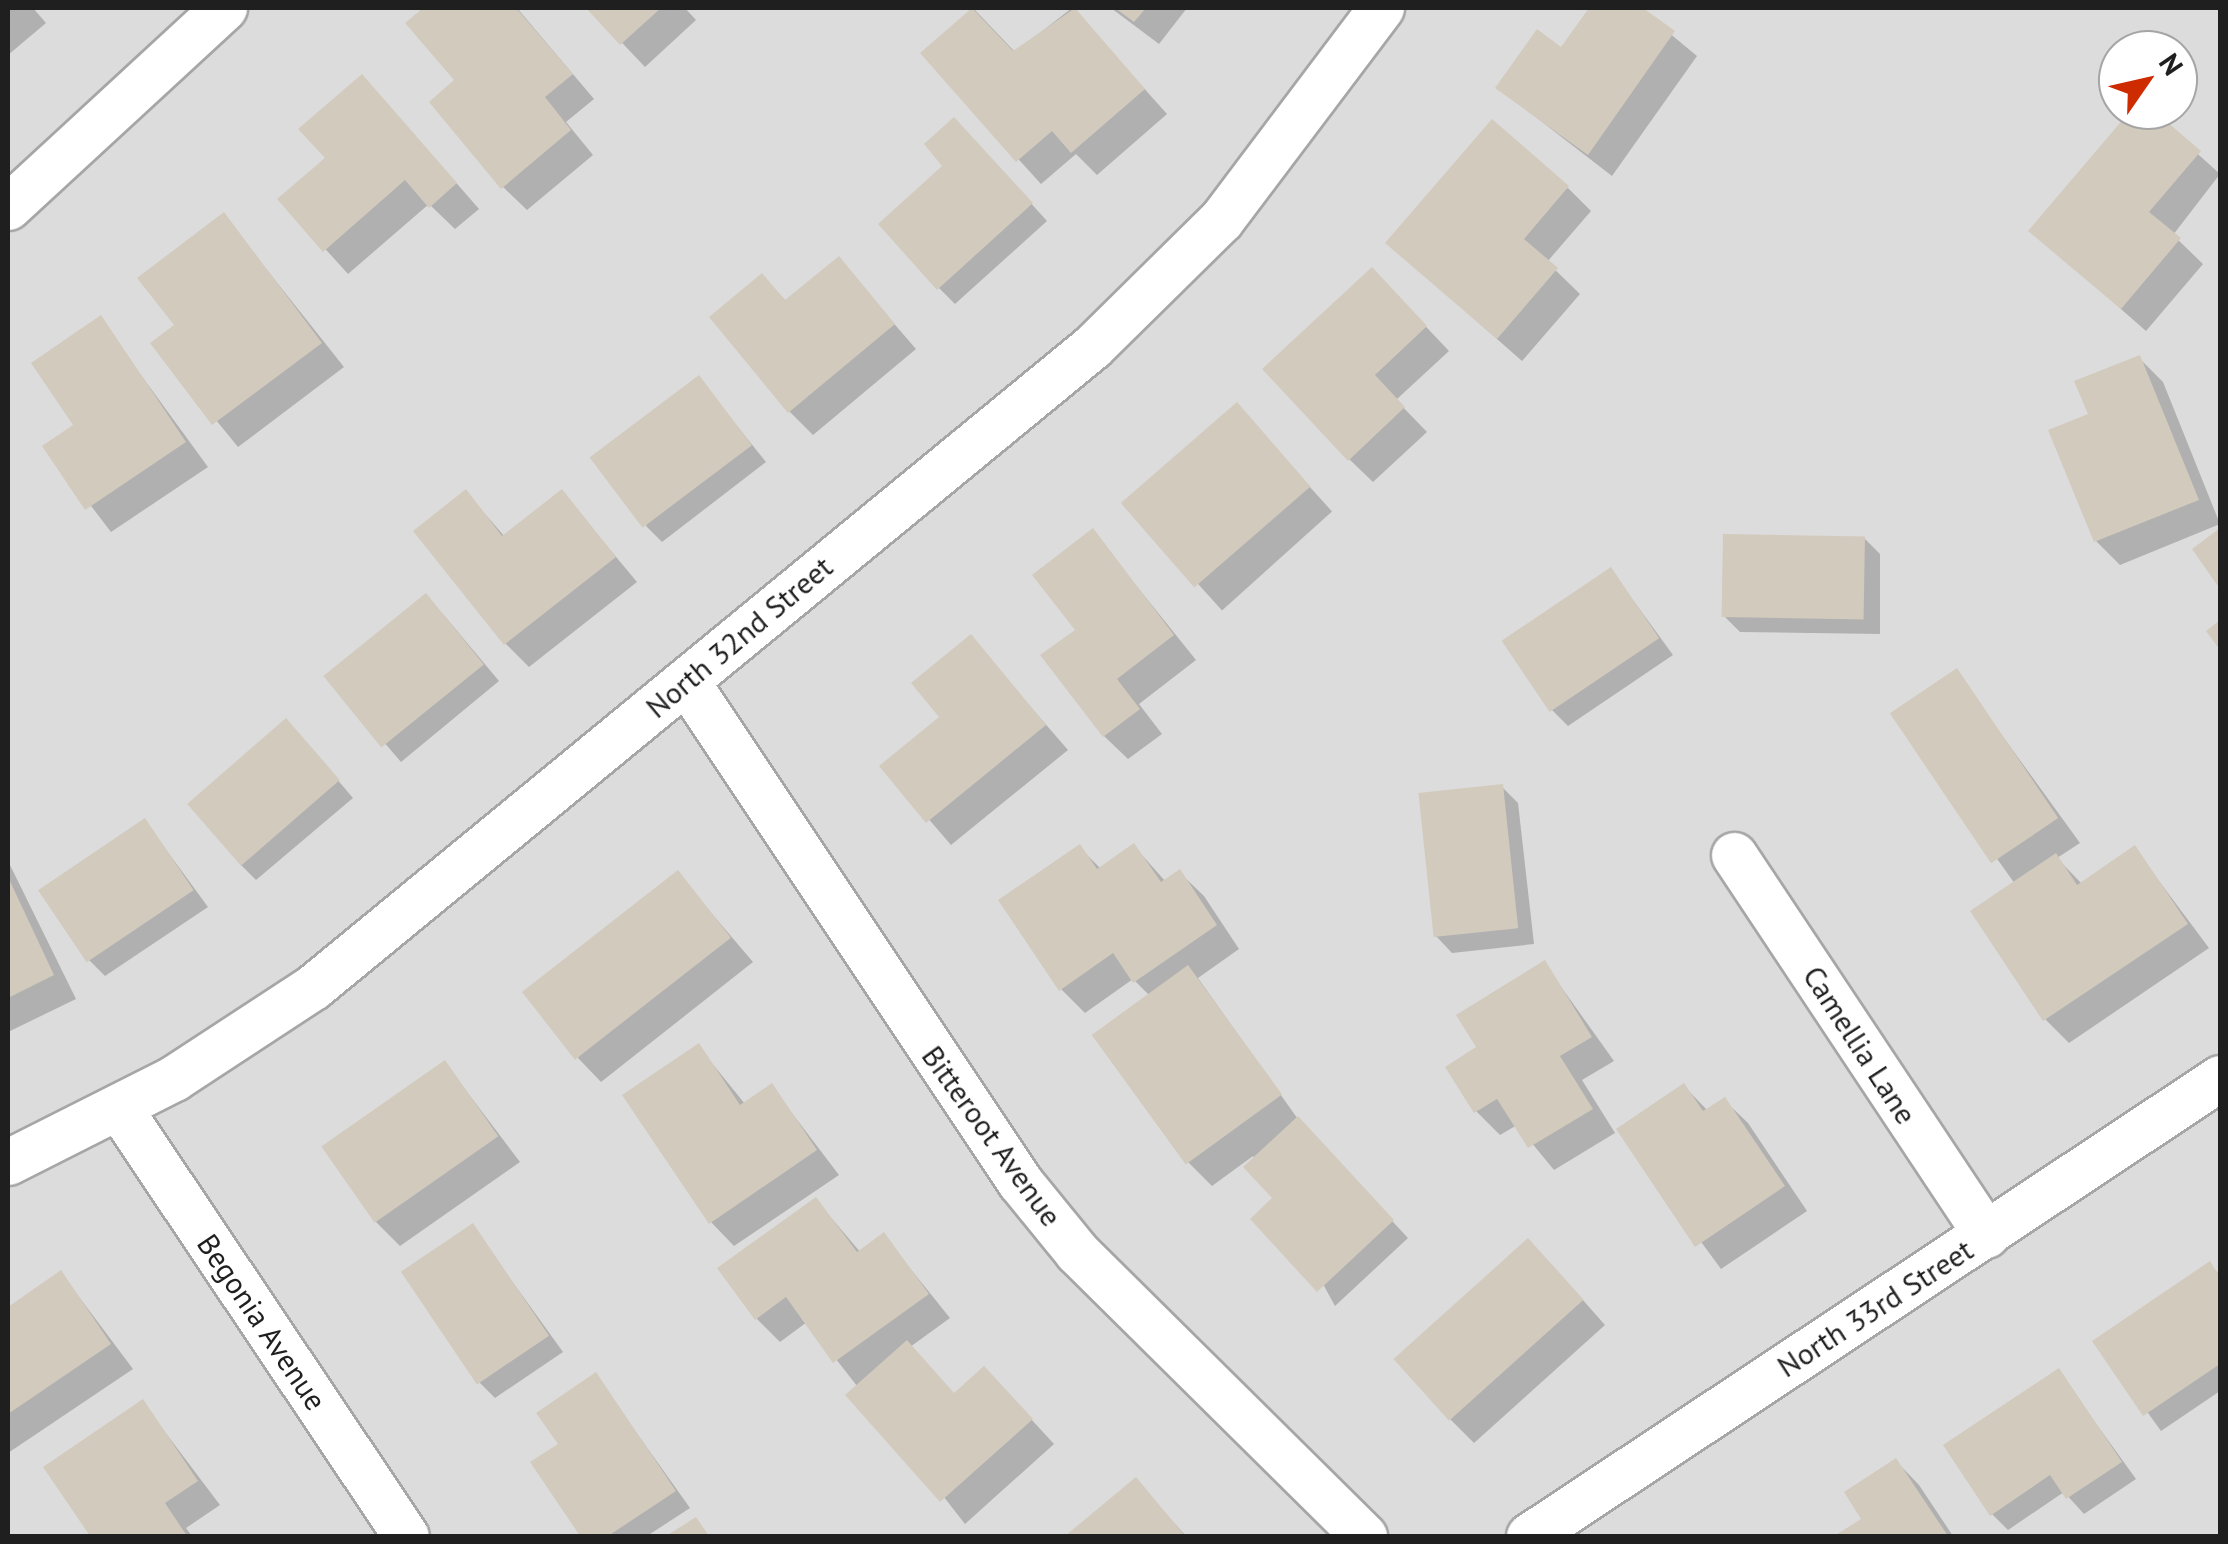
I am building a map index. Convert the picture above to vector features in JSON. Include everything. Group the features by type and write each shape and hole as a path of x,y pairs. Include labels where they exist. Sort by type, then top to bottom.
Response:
{"street":[{"path":"8,207 224,8"},
{"name":"North 32nd Street","path":"8,1162 119,1108 313,986 1154,289 1276,155 1380,8"},
{"name":"Bitteroot Avenue","path":"686,680 1020,1182 1077,1252 1364,1536"},
{"name":"Camellia Lane","path":"1734,855 1986,1235"},
{"name":"North 33rd Street","path":"1529,1536 2220,1078"},
{"name":"Begonia Avenue","path":"119,1108 406,1536"}],"shaded area":[{"path":"8,8 2220,8 2220,1536 8,1536"}],"building":[{"path":"423,8 516,8 573,74 545,97 571,130 501,189 429,102 454,80 405,23"},
{"path":"586,8 661,8 620,45"},
{"path":"972,8 1013,51 1075,8 1145,89 1071,153 1052,131 1016,162 920,53"},
{"path":"1115,8 1146,8 1134,22"},
{"path":"1589,8 1643,8 1675,31 1588,155 1495,88 1537,29 1561,47"},
{"path":"362,74 457,183 429,208 405,180 323,252 277,199 325,158 298,129"},
{"path":"954,117 1033,203 937,290 878,224 942,166 924,144"},
{"path":"1492,119 1569,186 1524,239 1558,268 1497,339 1385,243"},
{"path":"2114,130 2176,130 2201,151 2149,212 2181,238 2121,309 2028,231"},
{"path":"224,212 322,343 212,425 150,343 174,325 137,278"},
{"path":"839,256 895,324 788,413 709,317 762,273 785,300"},
{"path":"1372,267 1427,326 1375,375 1405,407 1348,461 1262,369"},
{"path":"101,315 186,442 85,510 42,446 73,425 31,363"},
{"path":"2140,355 2199,500 2094,542 2048,430 2088,414 2074,381"},
{"path":"699,375 752,445 643,528 590,457"},
{"path":"1237,402 1310,487 1194,588 1121,503"},
{"path":"466,489 502,536 562,489 616,557 504,645 413,531"},
{"path":"1093,528 1174,635 1117,679 1140,709 1103,737 1040,655 1075,630 1032,575"},
{"path":"2220,528 2220,589 2192,549"},
{"path":"1723,534 1865,536 1864,619 1722,617"},
{"path":"1611,567 1659,638 1550,712 1502,641"},
{"path":"426,593 484,664 381,748 323,676"},
{"path":"2220,620 2220,650 2206,631"},
{"path":"971,634 1046,725 926,823 879,766 939,717 911,683"},
{"path":"1957,668 2058,818 1991,863 1890,713"},
{"path":"286,718 340,780 241,866 187,804"},
{"path":"1503,784 1518,928 1434,937 1418,793"},
{"path":"145,818 194,890 87,962 38,890"},
{"path":"1134,843 1161,882 1180,869 1217,925 1133,983 1113,953 1059,991 998,900 1080,844 1097,869"},
{"path":"2135,845 2188,924 2043,1021 1970,911 2056,853 2077,885"},
{"path":"678,870 731,938 575,1060 522,992"},
{"path":"8,877 54,975 8,998"},
{"path":"1545,960 1592,1037 1560,1056 1593,1109 1528,1148 1497,1099 1474,1113 1445,1067 1476,1047 1456,1015"},
{"path":"1188,965 1282,1094 1186,1164 1092,1035"},
{"path":"699,1043 740,1105 772,1083 817,1150 709,1224 622,1095"},
{"path":"445,1060 498,1136 375,1223 321,1147"},
{"path":"1684,1083 1703,1111 1725,1097 1785,1186 1695,1247 1616,1129"},
{"path":"1298,1116 1394,1220 1317,1292 1250,1219 1272,1198 1243,1167"},
{"path":"816,1197 857,1252 884,1232 929,1294 833,1363 786,1297 755,1320 717,1268"},
{"path":"473,1223 549,1336 477,1384 401,1272"},
{"path":"1528,1238 1584,1300 1449,1421 1393,1359"},
{"path":"2210,1261 2220,1277 2220,1364 2143,1416 2092,1341"},
{"path":"61,1270 111,1344 8,1414 8,1307"},
{"path":"907,1340 954,1393 984,1366 1033,1419 940,1502 845,1395"},
{"path":"2059,1368 2122,1462 2066,1499 2050,1475 1990,1516 1943,1445"},
{"path":"596,1372 676,1491 608,1536 580,1536 530,1462 558,1444 536,1413"},
{"path":"143,1399 198,1481 165,1503 187,1536 90,1536 43,1467"},
{"path":"1896,1458 1948,1536 1834,1536 1861,1519 1844,1492"},
{"path":"1136,1477 1185,1536 1065,1536"},
{"path":"696,1517 709,1536 666,1536"}]}
